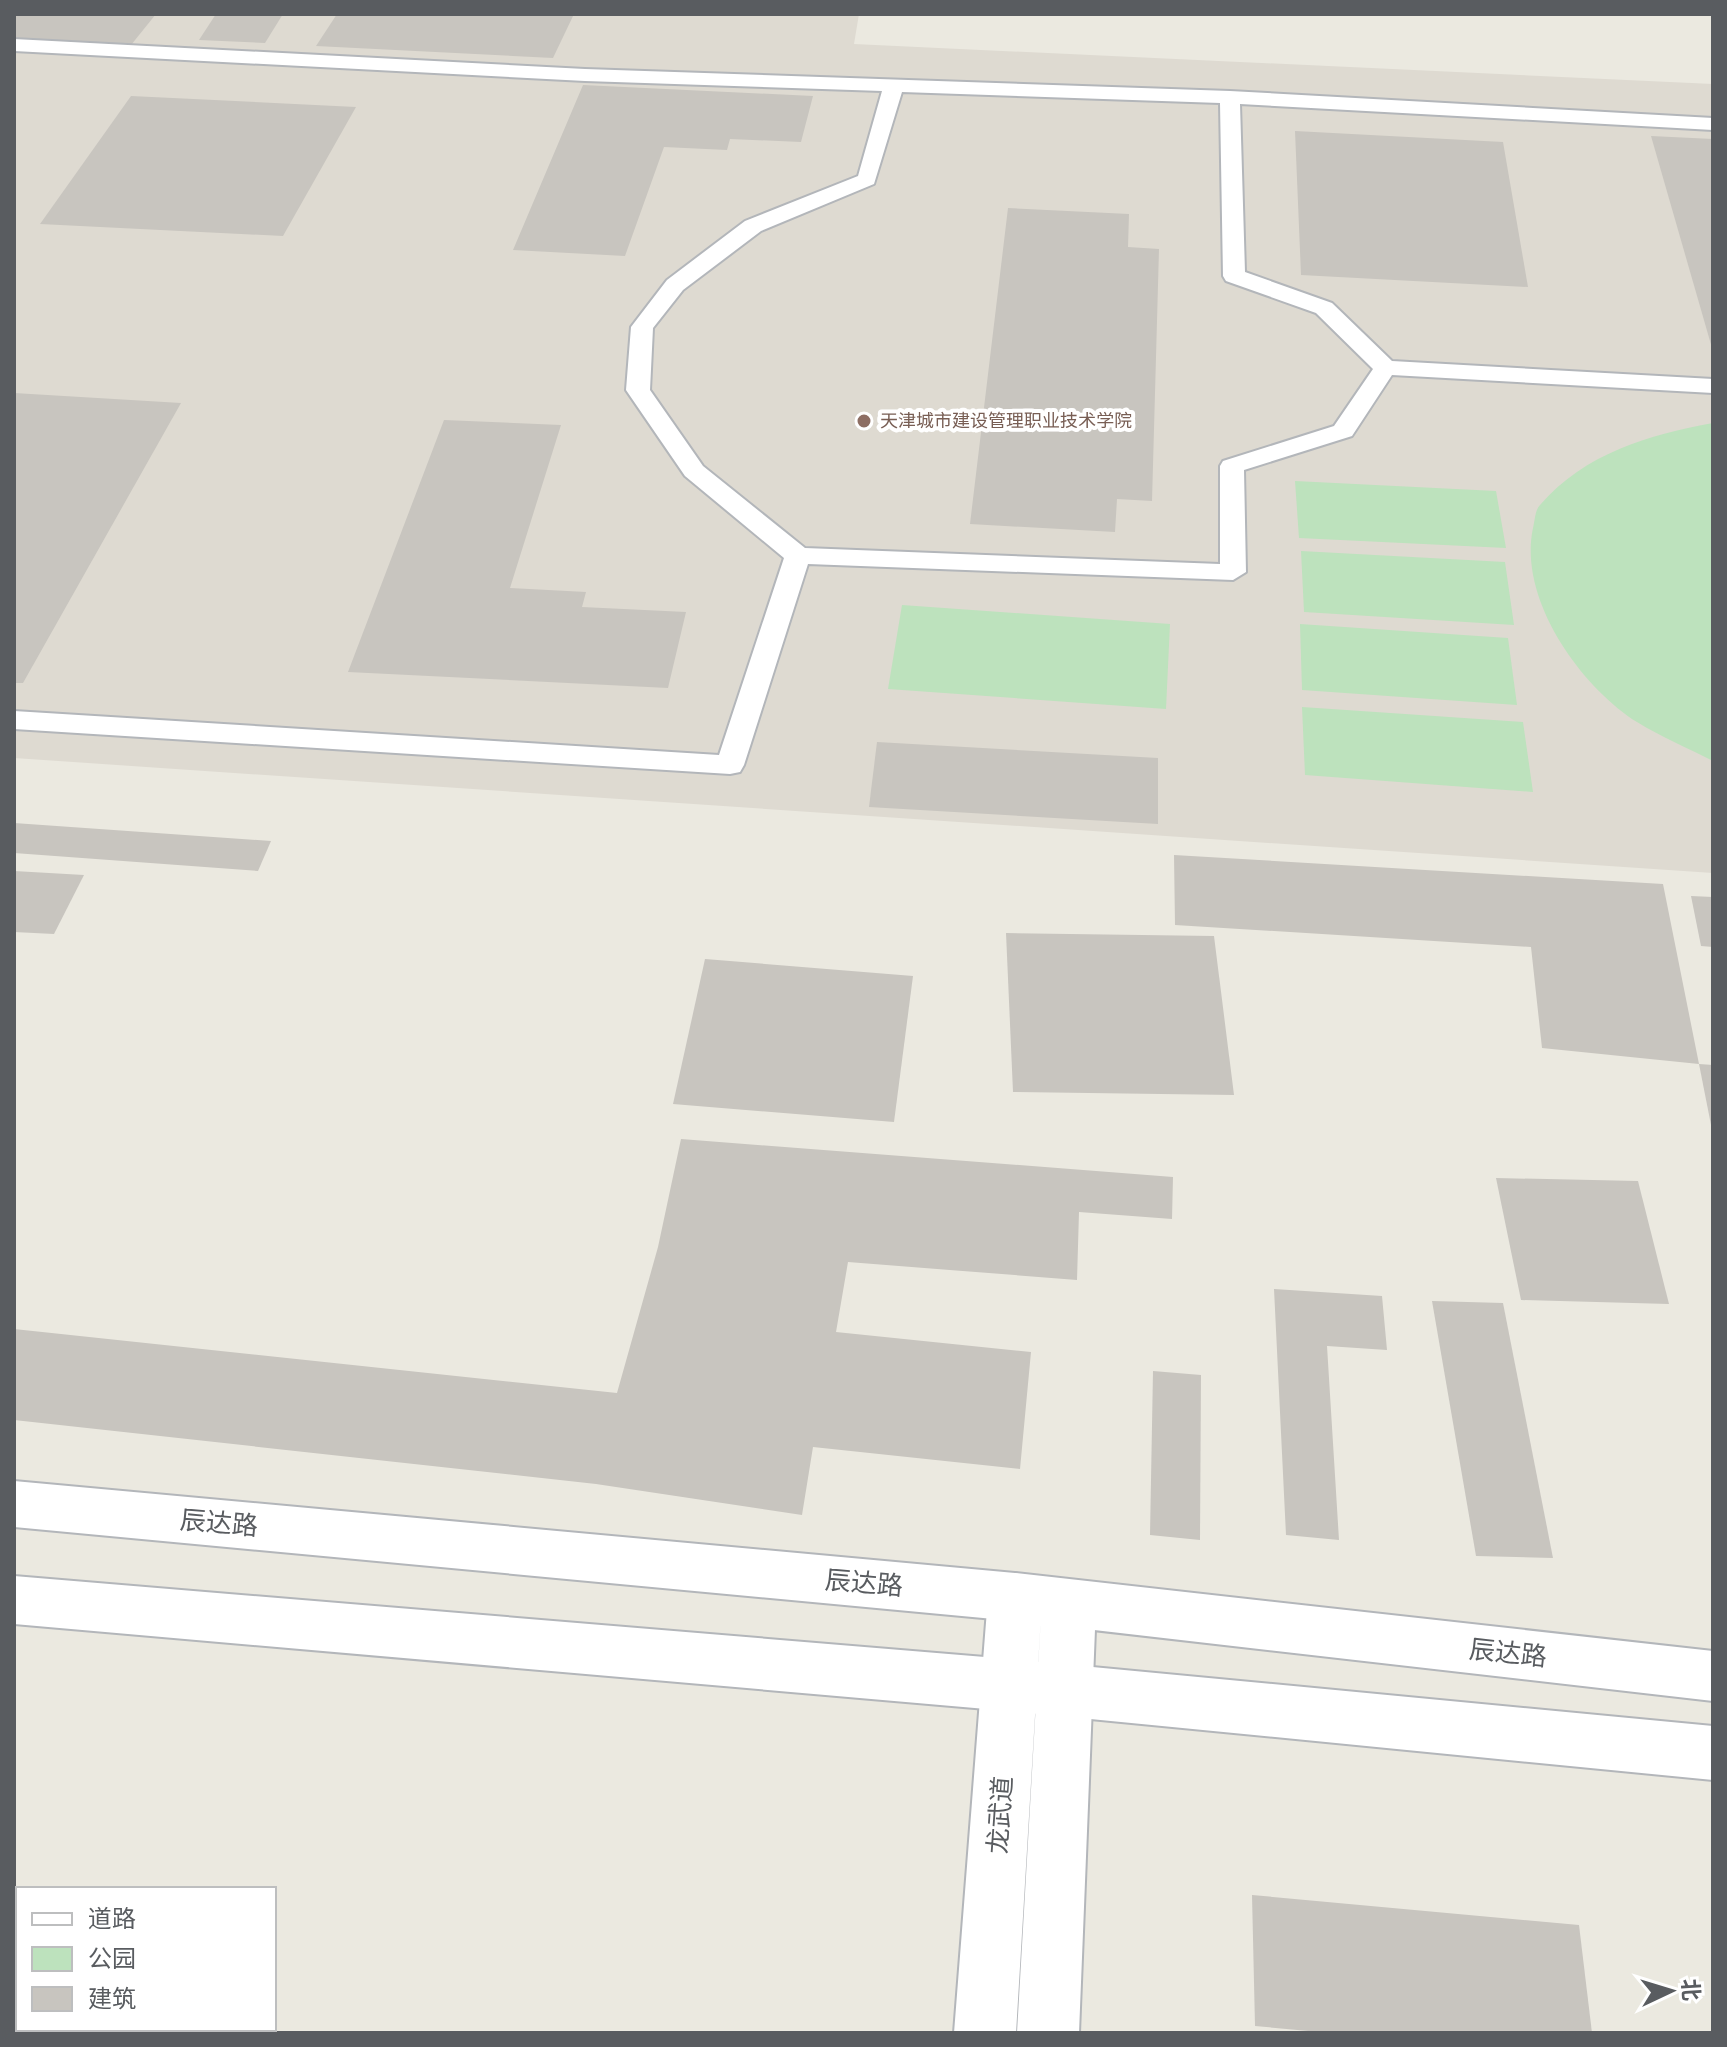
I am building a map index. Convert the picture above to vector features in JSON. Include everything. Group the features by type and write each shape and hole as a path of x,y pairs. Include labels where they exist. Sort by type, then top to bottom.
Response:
{"street":[{"name":"辰达路","path":"14,1504 1042,1600 1713,1676"},
{"path":"14,1600 1036,1689 1713,1753"},
{"name":"龙武道","path":"985,2033 1036,1689 1042,1600"},
{"path":"1036,1689 1048,2033"}],"lane":[{"path":"14,45 585,75 1230,97 1713,124"},
{"path":"893,87 867,180 753,226 675,285 642,327 638,390 694,471 798,556 1233,572 1232,466 1343,431 1385,368"},
{"path":"1230,97 1234,276 1324,308 1385,368 1713,386"},
{"path":"14,720 730,765 798,556"}],"shaded area":[{"name":"天津城市建设管理职业技术学院","path":"14,14 859,14 854,44 1713,84 1713,873 14,758"}],"green space":[{"path":"1713,423 1713,761 1637,722 1594,686 1575,663 1544,610 1535,583 1531,555 1538,507 1577,472 1619,449"},
{"path":"1295,481 1496,491 1506,548 1299,538"},
{"path":"1301,551 1505,562 1514,625 1304,612"},
{"path":"902,605 1170,624 1166,709 888,689"},
{"path":"1300,624 1508,638 1517,705 1302,690"},
{"path":"1302,707 1523,722 1533,792 1305,775"}],"building":[{"path":"14,14 156,14 131,45 14,38"},
{"path":"216,14 283,14 265,43 199,40"},
{"path":"337,14 574,14 553,58 316,46"},
{"path":"583,85 813,96 801,142 730,139 727,150 664,147 625,256 513,250"},
{"path":"131,96 356,107 283,236 40,224"},
{"path":"1295,131 1503,142 1528,287 1301,275"},
{"path":"1651,136 1713,139 1712,348"},
{"path":"1008,208 1129,214 1128,247 1159,249 1152,501 1117,499 1115,532 970,524"},
{"path":"14,393 181,403 23,683 14,683"},
{"path":"444,420 561,425 510,588 586,592 582,607 686,612 668,688 348,672"},
{"path":"877,742 1158,758 1158,824 869,807"},
{"path":"14,823 271,841 258,871 14,853"},
{"path":"1174,855 1663,884 1699,1064 1542,1048 1531,947 1175,925"},
{"path":"14,871 84,875 54,934 14,932"},
{"path":"1691,896 1713,897 1713,947 1701,946"},
{"path":"1006,933 1214,936 1234,1095 1013,1092"},
{"path":"705,959 913,976 894,1122 673,1104"},
{"path":"1699,1064 1713,1065 1713,1130 1712,1130"},
{"path":"681,1139 1173,1177 1172,1219 1079,1212 1077,1280 848,1262 836,1332 1031,1352 1020,1469 813,1447 802,1515 596,1484 14,1420 14,1329 617,1393 658,1247"},
{"path":"1496,1178 1638,1181 1669,1304 1521,1300"},
{"path":"1274,1289 1382,1296 1387,1350 1327,1346 1339,1540 1286,1535"},
{"path":"1432,1301 1503,1303 1553,1558 1476,1556"},
{"path":"1153,1371 1201,1375 1200,1540 1150,1535"},
{"path":"1252,1895 1579,1925 1592,2033 1330,2033 1255,2026"}],"place":[{"name":"天津城市建设管理职业技术学院","path":"864,421"}]}
